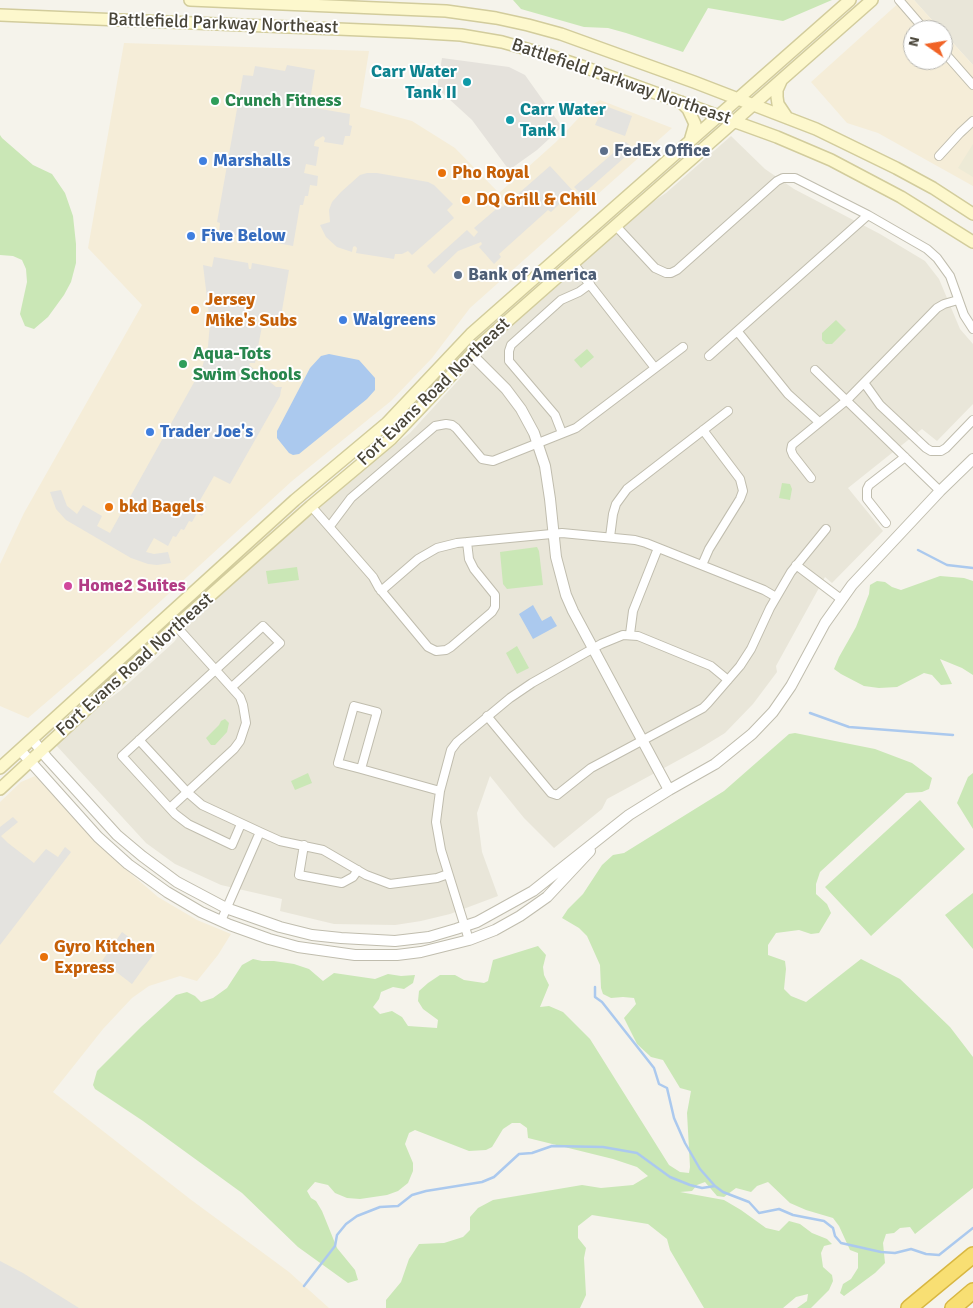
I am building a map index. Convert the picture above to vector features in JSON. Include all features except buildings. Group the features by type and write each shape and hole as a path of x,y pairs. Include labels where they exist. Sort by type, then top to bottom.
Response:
{"highway":[{"path":"909,1308 973,1255"},
{"path":"953,1308 973,1291"}],"main road":[{"name":"Battlefield Parkway Northeast","path":"190,0 382,4 470,14 528,25 561,34 739,98 847,142 933,188 973,214"},
{"name":"Fort Evans Road Northeast","path":"0,768 295,500 386,423 471,334 850,0"},
{"name":"Fort Evans Road Northeast","path":"0,789 176,626 311,506 391,439 471,354 872,0"},
{"name":"Battlefield Parkway Northeast","path":"0,15 410,32 461,35 502,42 548,55 777,137 866,178 942,221 973,242"},
{"path":"782,80 777,97 778,104 786,116"},
{"path":"680,101 688,109 695,124 690,141"}],"street":[{"path":"898,0 916,20"},
{"path":"953,62 973,85"},
{"path":"939,156 973,120"},
{"path":"616,225 655,268 666,273 677,270 777,181 783,178 794,178 868,215 927,249 937,258 950,276 958,300 973,330"},
{"path":"709,356 868,215"},
{"path":"573,264 655,368"},
{"path":"562,433 555,415 510,361 509,351 511,346 561,300 579,292 590,284"},
{"path":"811,478 792,455 791,450 796,441 865,384 937,308 958,300"},
{"path":"738,332 788,394 819,422"},
{"path":"330,526 351,498 436,426 446,424 456,428 482,459 493,461 576,428 586,422 683,347"},
{"path":"471,354 499,380 528,420 537,442 548,481 556,557 563,587 573,611 669,790"},
{"path":"815,370 940,491"},
{"path":"865,384 880,405 930,450 941,451 946,448 973,420"},
{"path":"610,537 613,514 621,496 627,489 728,411"},
{"path":"702,565 709,549 743,491 740,479 703,430"},
{"path":"886,523 867,499 867,489 869,485 905,457"},
{"path":"32,739 103,821 142,856 177,882 226,908 280,927 312,935 341,938 395,941 429,936 465,926 492,914 533,891 646,804 715,764 752,734 773,712 791,686 825,623 858,578 973,459"},
{"path":"311,506 373,577 381,591 428,647 436,651 446,650 492,612 496,601 493,591 471,563 467,542"},
{"path":"487,716 554,795 559,793 591,768 703,708 728,680 751,649 776,597 796,565 826,529"},
{"path":"381,591 427,553 448,544 554,534 582,534 635,540 764,590 776,597"},
{"path":"630,634 633,611 658,548"},
{"path":"796,565 841,600"},
{"path":"170,808 234,749 240,741 246,723 240,697 176,626"},
{"path":"232,687 280,643 263,626 122,756 170,808 188,824 232,845 241,824"},
{"path":"469,940 448,874 436,822 440,792 451,750 463,736 532,683 593,648 616,637 630,634 711,666 728,680"},
{"path":"361,769 377,712 354,706 338,763 440,792"},
{"path":"139,740 187,792 209,809 280,841 323,850 358,870 395,885 437,878 448,874"},
{"path":"20,750 98,836 128,864 181,901 221,921 298,947 355,954 397,955 421,952 469,940 495,930 520,916 547,897 606,833"},
{"path":"221,921 260,832"},
{"path":"304,845 299,875 342,883 353,877 358,870"}],"shaded area":[{"path":"902,0 914,0 932,20 903,20 903,70 953,70 953,43 973,65 973,186 878,133 847,123 811,82"},
{"path":"914,0 973,0 973,65 953,43 953,20 932,20"},
{"path":"124,43 369,51 360,107 412,121 455,148 499,193 556,142 590,106 600,100 672,128 470,308 432,358 391,401 292,481 106,651 28,718 0,706 0,564 24,513 142,305 88,248"},
{"path":"442,58 509,67 525,75 562,127 537,150 509,170 472,120 437,88"},
{"path":"287,65 315,70 309,107 350,114 349,125 352,126 350,136 345,136 343,145 324,142 325,138 323,136 315,141 314,146 319,147 316,166 306,164 304,173 318,176 317,186 310,185 308,196 305,196 303,205 300,205 293,246 219,232 220,223 217,222 243,75 253,76 255,66 285,71"},
{"path":"600,104 632,116 625,136 595,125 599,116 596,115"},
{"path":"731,136 765,169 794,189 880,234 925,261 939,279 960,329 973,344 973,404 937,441 922,429 848,488 883,531 832,583 825,577 776,666 777,672 753,704 725,733 607,799 602,809 554,848 524,818 490,776 477,813 482,852 498,896 450,914 421,921 395,925 334,924 280,911 282,899 221,885 175,864 146,843 55,744 82,719 120,691 174,642 190,621 329,496 410,433 489,344 639,211 666,193"},
{"path":"626,142 634,149 582,195 574,187"},
{"path":"973,144 973,177 958,168"},
{"path":"550,166 573,191 551,212 548,210 499,254 501,257 494,264 479,247 482,244 481,242 458,251 434,274 427,266 467,230 474,237 478,232 474,228 501,205 503,207"},
{"path":"367,173 428,182 434,185 453,204 447,210 454,218 412,255 408,251 402,254 395,254 394,259 356,253 357,248 355,246 352,252 337,247 326,237 320,225 330,222 329,210 332,202 341,192 360,175"},
{"path":"214,257 248,263 249,269 251,269 252,263 289,270 280,322 257,318 256,325 262,326 255,363 250,363 249,365 276,387 282,387 280,396 230,484 214,476 199,502 207,507 202,516 197,513 184,530 181,529 176,537 173,536 168,546 154,538 146,552 154,554 168,552 171,563 148,564 131,558 66,520 56,509 50,492 61,490 67,506 77,514 83,505 102,516 97,526 110,533 202,368 208,346 210,323 203,265 212,267"},
{"path":"35,776 115,860 158,897 197,920 231,934 218,955 197,981 180,976 149,986 132,998 103,1029 53,1092 190,1199 289,1272 329,1308 0,1308 0,802 21,782"},
{"path":"13,817 18,822 1,836 34,863 46,849 58,857 65,847 71,852 0,945 0,827"},
{"path":"122,932 153,955 132,984 102,961"},
{"path":"0,1261 23,1273 79,1308 0,1308"}],"green space":[{"path":"513,0 832,0 783,21 708,8 683,52 608,28 584,27 521,9"},
{"path":"0,135 33,165 52,174 65,193 73,216 76,263 71,282 48,317 34,329 25,326 20,314 27,282 26,269 22,260 13,256 0,255"},
{"path":"836,320 846,330 832,344 826,344 822,340 822,333"},
{"path":"587,349 594,357 581,368 574,360"},
{"path":"782,483 790,484 792,489 790,500 779,498"},
{"path":"537,547 543,585 507,589 503,584 500,552"},
{"path":"297,567 299,580 268,584 266,571"},
{"path":"940,576 964,578 973,581 973,675 940,659 952,684 941,685 932,675 924,673 897,687 879,688 864,686 834,669 856,627 869,594 870,585 877,581 885,582 901,590"},
{"path":"517,646 529,668 517,674 506,653"},
{"path":"225,719 229,723 227,732 215,745 211,745 206,738"},
{"path":"795,733 875,749 912,763 932,778 929,789 922,792 906,793 820,872 816,884 816,894 827,904 831,913 819,933 811,934 799,930 776,933 768,945 768,955 785,961 784,989 791,996 806,1002 861,959 900,979 950,1027 973,1057 973,1188 915,1234 910,1227 900,1228 894,1233 886,1234 883,1243 885,1263 875,1273 844,1296 840,1293 843,1284 851,1279 858,1268 858,1253 850,1250 839,1226 833,1218 790,1203 768,1182 757,1186 751,1192 736,1188 724,1197 717,1196 705,1182 697,1185 692,1191 680,1192 724,1200 766,1228 779,1231 789,1221 800,1224 812,1233 827,1239 832,1244 824,1246 821,1253 823,1267 832,1275 833,1281 829,1290 811,1308 797,1308 807,1301 808,1294 796,1297 783,1308 704,1308 670,1250 667,1239 648,1224 592,1215 578,1226 578,1238 586,1248 584,1258 586,1295 580,1308 386,1308 386,1300 401,1282 409,1259 419,1244 444,1243 463,1237 470,1230 470,1217 478,1208 493,1200 582,1185 601,1188 633,1185 648,1176 637,1167 613,1159 528,1138 527,1128 520,1123 512,1123 503,1129 492,1147 486,1150 469,1151 415,1130 409,1133 405,1144 413,1163 413,1171 408,1183 398,1191 387,1195 360,1199 347,1198 335,1193 328,1185 315,1182 307,1191 322,1211 337,1248 355,1270 358,1280 348,1283 298,1247 242,1193 143,1121 95,1089 93,1085 97,1071 176,995 187,992 201,1002 213,998 227,988 242,965 253,959 294,964 309,969 323,981 334,973 375,979 388,974 401,976 415,975 413,983 404,989 393,987 381,992 379,999 373,1007 380,1014 392,1011 402,1017 408,1026 437,1028 438,1020 423,1009 418,1001 419,991 428,983 440,975 455,975 464,980 484,983 488,981 493,960 538,946 546,955 543,967 544,975 549,985 540,1007 549,1006 563,1012 590,1039 669,1165 680,1172 689,1173 687,1113 691,1091 680,1088 663,1060 651,1057 637,1044 624,1018 636,1004 634,998 611,998 603,994 600,965 587,936 579,928 562,918 583,894 602,865 613,855 624,853 724,791 789,734"},
{"path":"308,773 312,783 295,790 291,781"},
{"path":"973,773 973,829 957,803 968,777"},
{"path":"920,800 965,849 871,936 825,887"},
{"path":"973,893 973,949 945,915"}],"water":[{"path":"329,354 359,360 375,378 375,390 367,399 299,454 293,455 289,453 277,438 277,431 310,368 321,356"},
{"path":"533,605 542,621 551,616 557,626 533,639 519,614"}],"waterway":[{"path":"918,550 947,565 973,568"},
{"path":"810,713 849,727 953,735"},
{"path":"595,987 595,997 602,1002 654,1068 659,1084 667,1088 674,1118 685,1143 700,1169 723,1192 749,1202 759,1213 779,1209 793,1215 824,1221 833,1228 835,1236 841,1243 881,1252 895,1253 911,1249 926,1254 939,1255 973,1228"},
{"path":"304,1286 335,1246 337,1235 346,1224 357,1216 380,1207 398,1206 412,1195 426,1191 482,1182 494,1177 519,1154 532,1153 552,1146 603,1147 637,1153 670,1177 690,1185 702,1188 715,1186"}],"place":[{"name":"Carr Water Tank II","path":"467,82"},
{"name":"Crunch Fitness","path":"215,101"},
{"name":"Carr Water Tank I","path":"510,120"},
{"name":"FedEx Office","path":"604,151"},
{"name":"Marshalls","path":"203,161"},
{"name":"Pho Royal","path":"442,173"},
{"name":"DQ Grill & Chill","path":"466,200"},
{"name":"Five Below","path":"191,236"},
{"name":"Bank of America","path":"458,275"},
{"name":"Jersey Mike's Subs","path":"195,310"},
{"name":"Walgreens","path":"343,320"},
{"name":"Aqua-Tots Swim Schools","path":"183,364"},
{"name":"Trader Joe's","path":"150,432"},
{"name":"bkd Bagels","path":"109,507"},
{"name":"Home2 Suites","path":"68,586"},
{"name":"Gyro Kitchen Express","path":"44,957"}]}
